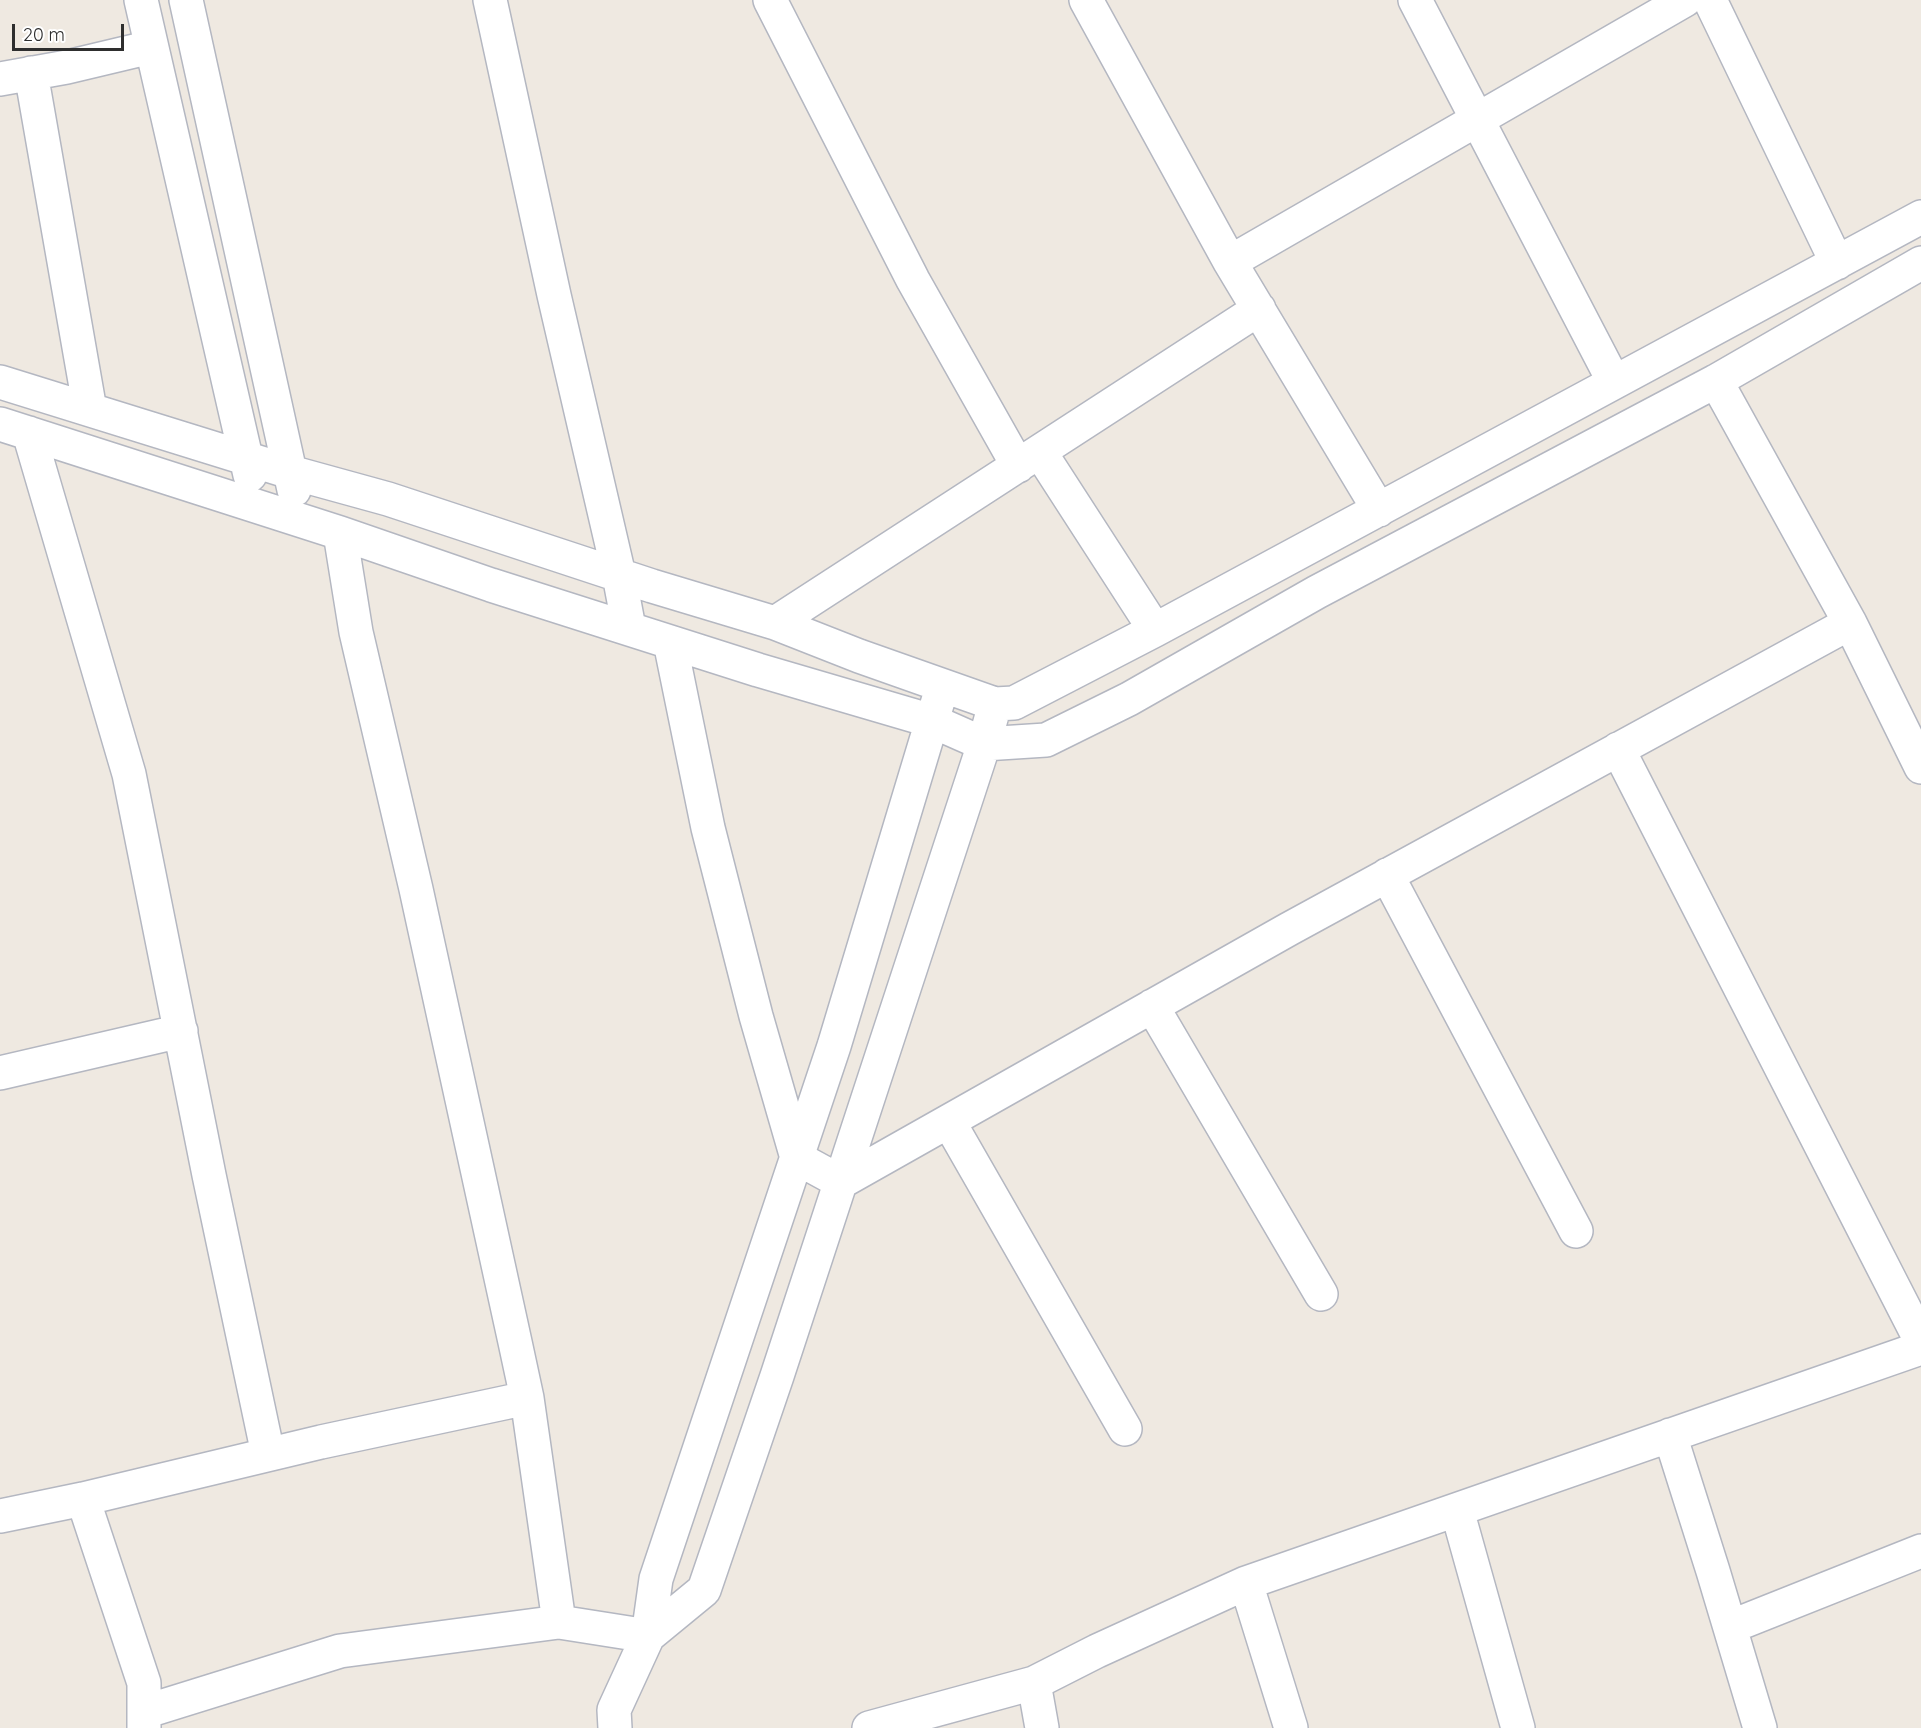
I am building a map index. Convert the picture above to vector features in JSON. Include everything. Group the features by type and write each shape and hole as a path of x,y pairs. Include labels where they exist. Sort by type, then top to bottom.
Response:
{"street":[{"path":"141,0 257,506"},
{"path":"186,0 301,520"},
{"path":"490,0 629,628"},
{"path":"770,0 913,280 1029,459 1155,630"},
{"path":"1086,0 1230,262 1379,510"},
{"path":"1415,0 1614,382"},
{"path":"1230,262 1685,0"},
{"path":"1710,0 1838,262"},
{"path":"90,410 16,76 152,47"},
{"path":"0,382 387,500 775,623 995,704 1014,703 1379,510 1921,217"},
{"path":"14,429 301,520 491,585 758,670 932,721 984,744 1046,740 1129,699 1327,586 1716,381 1921,263"},
{"path":"775,623 1259,309"},
{"path":"1716,381 1850,623 1921,767"},
{"path":"14,429 129,774 268,1454"},
{"path":"340,533 356,632 416,889 526,1398 559,1622"},
{"path":"841,1182 1387,875 1850,623"},
{"path":"670,642 708,828 756,1016 797,1158 841,1182"},
{"path":"615,1728 614,1710 648,1636 656,1579 837,1035 944,686"},
{"path":"84,1499 144,1683 144,1720 340,1651 559,1622 648,1636 704,1590 841,1182 995,704"},
{"path":"1618,749 1921,1341"},
{"path":"1387,875 1576,1231"},
{"path":"1152,1006 1321,1294"},
{"path":"0,1073 181,1031"},
{"path":"949,1122 1125,1429"},
{"path":"869,1728 1034,1683 1097,1651 1246,1583 1921,1348"},
{"path":"0,1516 84,1499 268,1454 526,1398"},
{"path":"1670,1435 1760,1728"},
{"path":"1457,1510 1518,1728"},
{"path":"1730,1627 1921,1551"},
{"path":"1246,1583 1290,1728"},
{"path":"1034,1683 1042,1728"}]}
